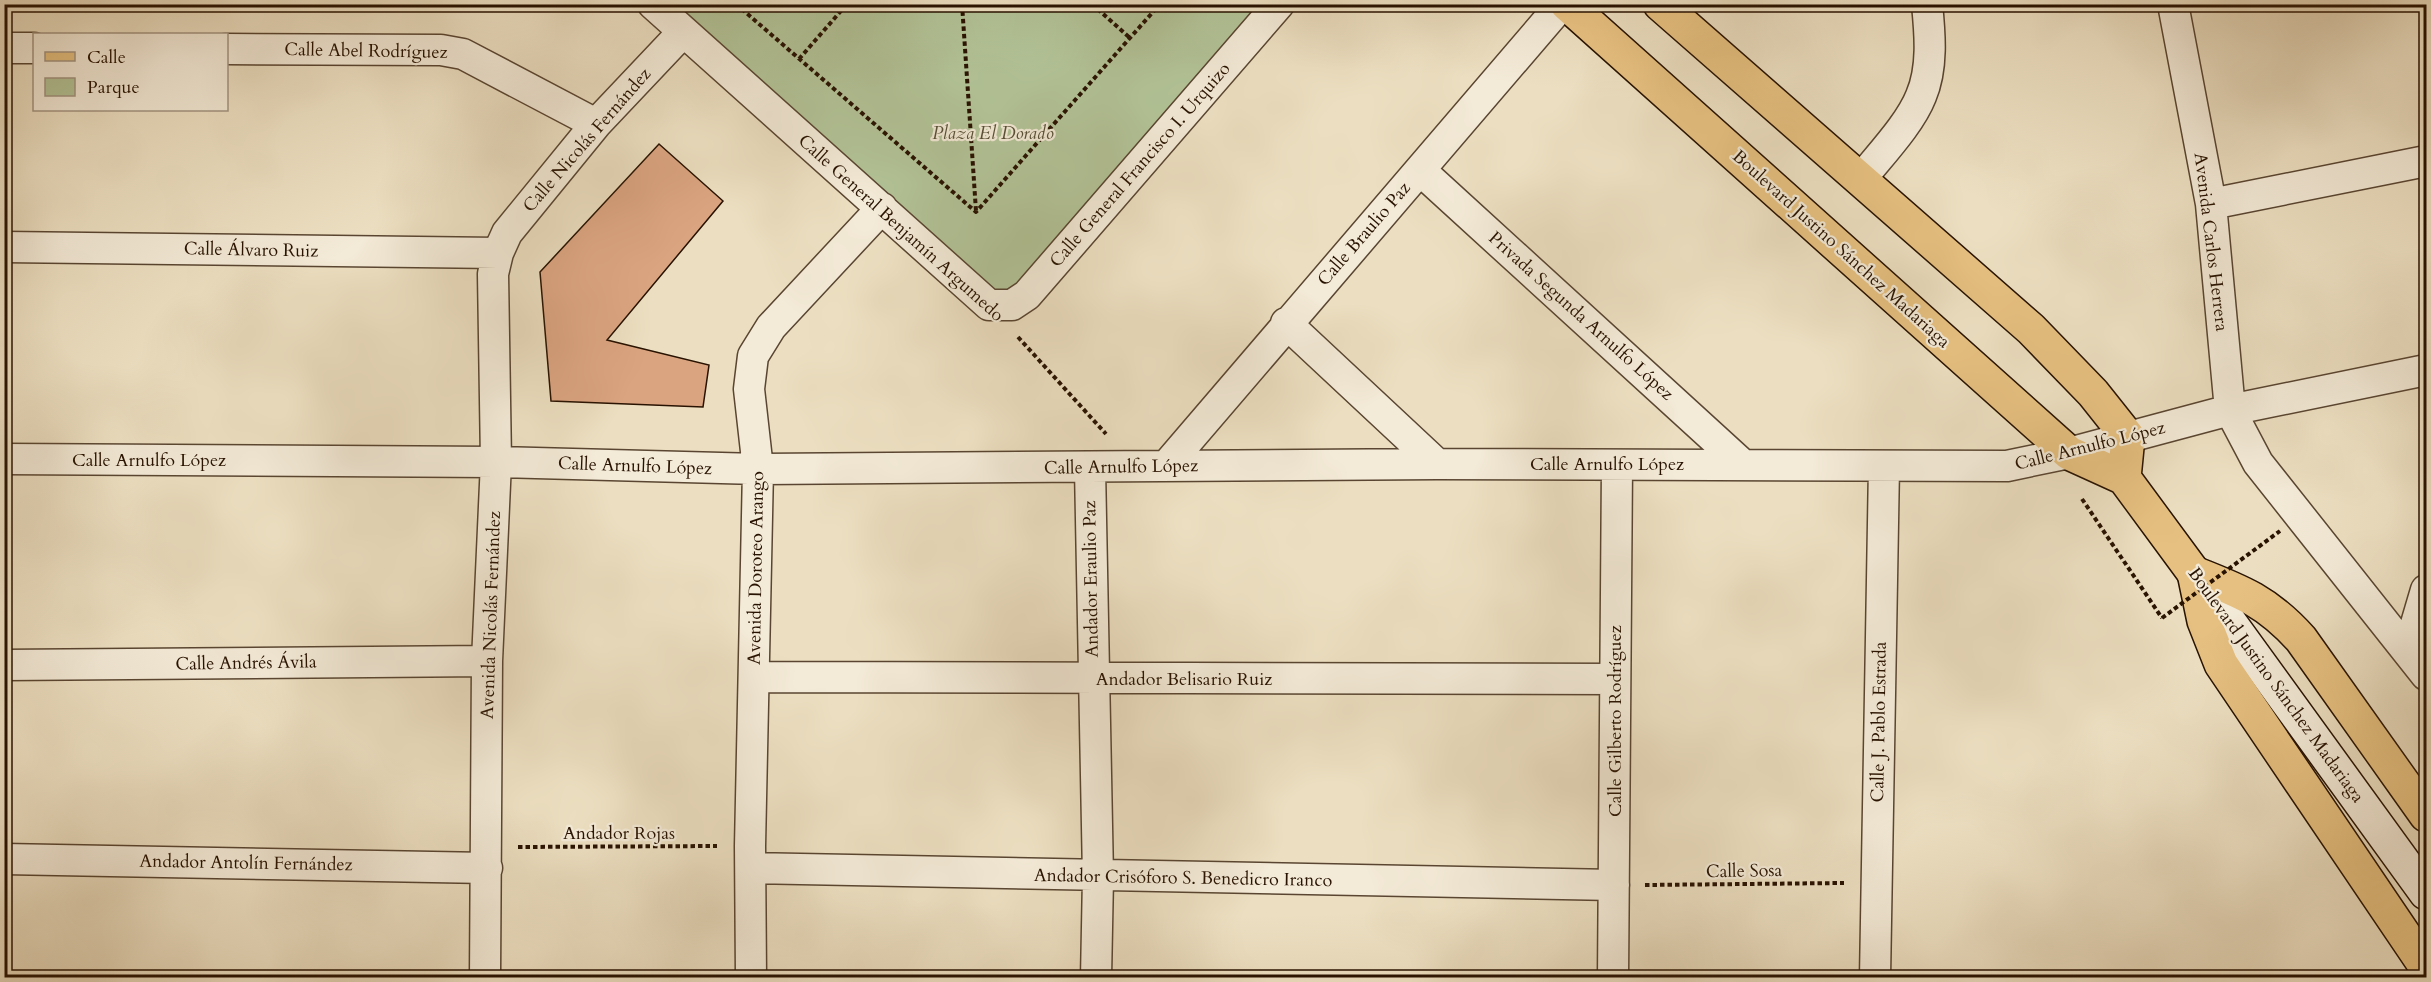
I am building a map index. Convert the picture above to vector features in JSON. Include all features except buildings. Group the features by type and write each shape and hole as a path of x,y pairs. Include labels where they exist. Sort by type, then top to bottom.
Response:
{"main road":[{"name":"Boulevard Justino Sánchez Madariaga","path":"1567,4 2069,453 2124,478 2427,893"},
{"path":"1660,4 2031,329 2092,393 2128,437 2124,478"},
{"path":"2194,573 2254,597 2284,620 2301,639 2427,815"},
{"path":"2194,573 2204,621 2221,664 2427,967"}],"street":[{"name":"Calle General Benjamín Argumedo","path":"652,4 989,305"},
{"name":"Calle General Francisco I. Urquizo","path":"989,305 1012,305 1027,295 1279,4"},
{"name":"Calle Braulio Paz","path":"1167,465 1286,323 1562,4"},
{"path":"1861,179 1912,113 1922,96 1930,46 1927,4"},
{"name":"Avenida Carlos Herrera","path":"2173,4 2211,204 2230,410"},
{"name":"Calle Nicolás Fernández","path":"498,253 507,233 596,124 683,32"},
{"path":"4,48 33,48"},
{"name":"Calle Abel Rodríguez","path":"228,49 441,50 463,54 596,124"},
{"path":"2211,204 2427,161"},
{"name":"Privada Segunda Arnulfo López","path":"1420,170 1741,463"},
{"name":"Avenida Doroteo Arango","path":"751,978 758,469 749,388 753,356 771,327 882,208"},
{"name":"Calle Álvaro Ruiz","path":"4,247 498,253"},
{"name":"Avenida Nicolás Fernández","path":"485,978 488,661 496,462 493,274 498,253"},
{"path":"1286,323 1437,464"},
{"name":"Calle Arnulfo López","path":"4,459 496,462 758,469 1741,463 2007,466 2069,453 2230,410 2427,370"},
{"path":"2230,410 2258,463 2427,675"},
{"name":"Calle Gilberto Rodríguez","path":"1613,978 1617,465"},
{"name":"Calle J. Pablo Estrada","path":"1875,978 1884,466"},
{"name":"Andador Eraulio Paz","path":"1090,468 1092,679 1098,877 1096,978"},
{"path":"2408,651 2427,590"},
{"name":"Calle Andrés Ávila","path":"4,665 488,661"},
{"name":"Andador Belisario Ruiz","path":"754,677 1615,679"},
{"name":"Andador Antolín Fernández","path":"4,859 487,857"},
{"name":"Andador Crisóforo S. Benedicro Iranco","path":"751,857 1098,877 1614,885"}],"path":[{"path":"735,4 976,212"},
{"path":"799,59 847,4"},
{"path":"962,4 976,212"},
{"path":"1092,4 1130,38"},
{"path":"976,212 1160,4"},
{"name":"Calle General Benjamín Argumedo","path":"989,305 1134,466"},
{"path":"2098,521 2162,618 2280,531"},
{"name":"Andador Rojas","path":"487,857 751,857"},
{"name":"Calle Sosa","path":"1614,885 1875,883"}],"green space":[{"name":"Plaza El Dorado","path":"660,5 1272,5 1009,303"}]}
